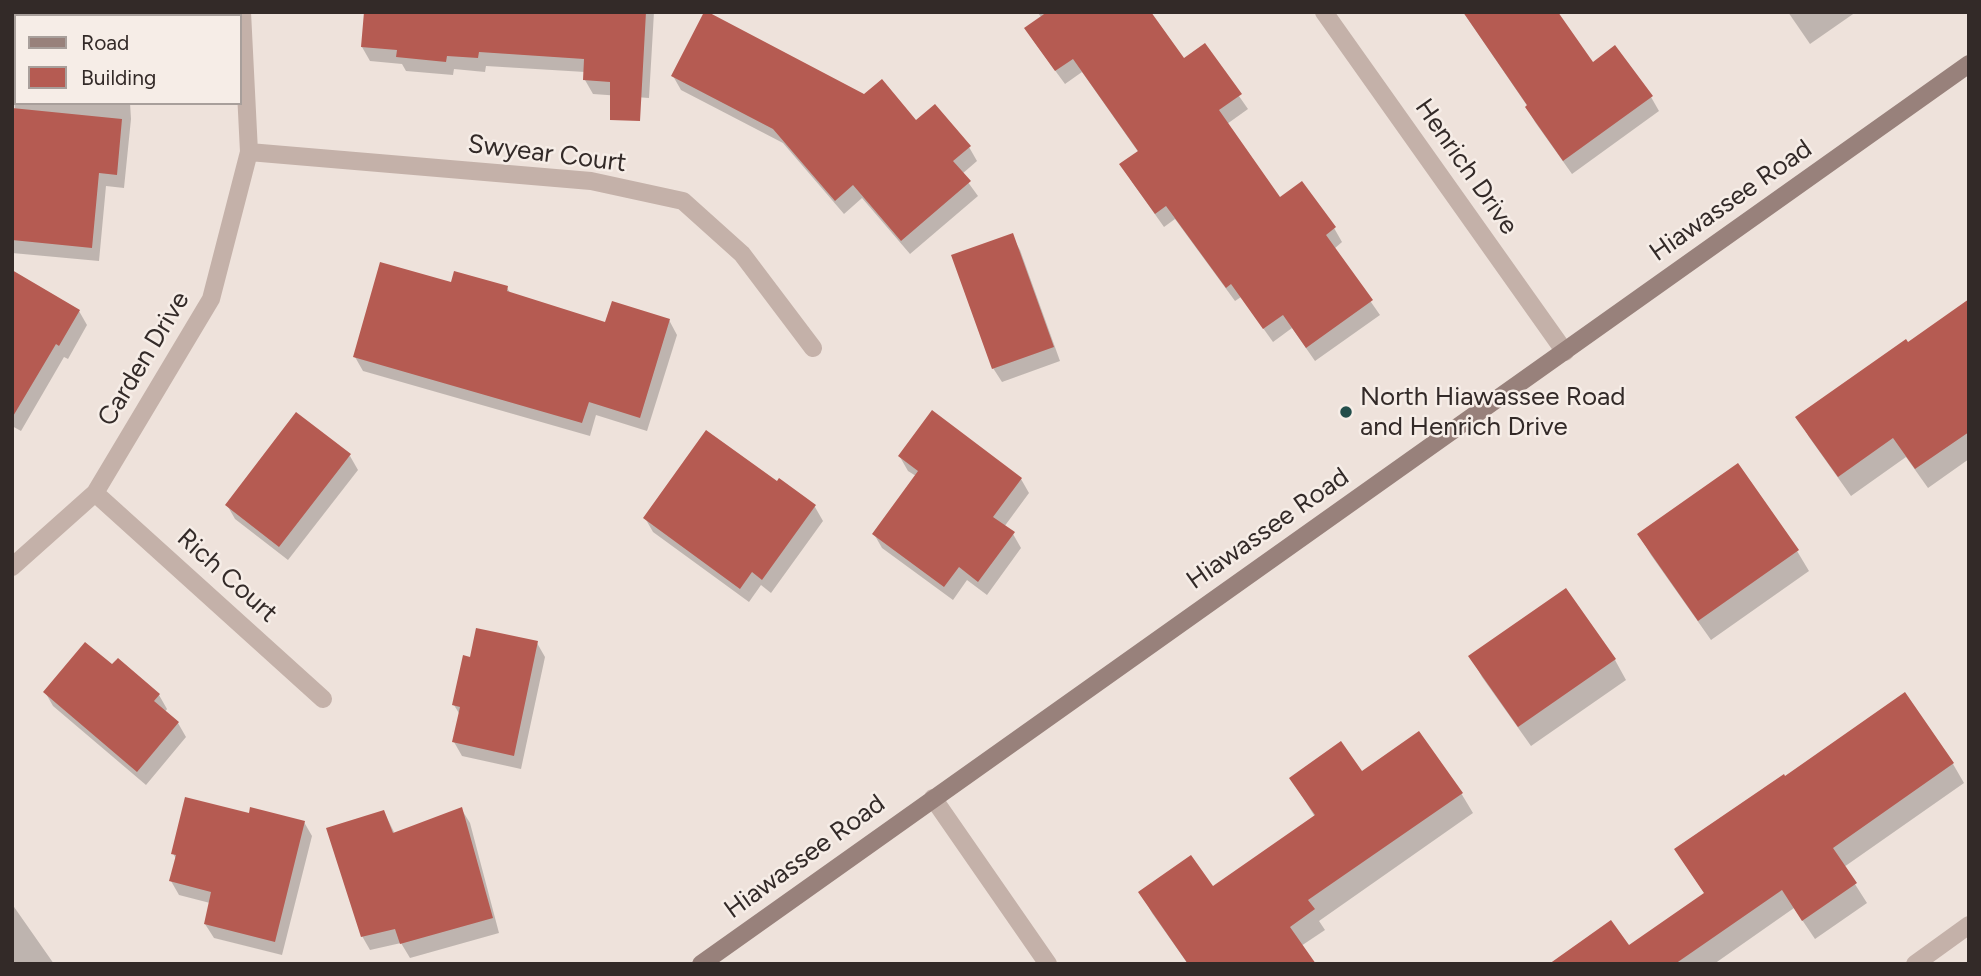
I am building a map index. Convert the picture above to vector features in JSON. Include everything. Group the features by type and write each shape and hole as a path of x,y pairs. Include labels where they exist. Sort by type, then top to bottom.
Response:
{"main road":[{"name":"Hiawassee Road","path":"701,964 1969,64"}],"street":[{"name":"Carden Drive","path":"12,567 95,493 211,299 249,152 242,12"},
{"name":"Henrich Drive","path":"1324,12 1565,352"},
{"name":"Swyear Court","path":"249,152 591,181 683,201 742,254 813,348"},
{"name":"Rich Court","path":"95,493 323,699"},
{"path":"933,798 1048,964"},
{"path":"1914,964 1969,925"}],"building":[{"path":"364,12 646,12 640,121 610,120 610,82 583,80 584,59 479,52 478,58 447,56 446,62 396,57 397,50 361,47"},
{"path":"704,12 864,94 882,79 916,120 935,104 971,146 953,161 971,181 901,241 853,185 835,201 773,129 671,76"},
{"path":"1047,12 1151,12 1184,58 1205,43 1242,94 1219,110 1280,197 1302,181 1336,227 1326,235 1373,300 1306,348 1283,315 1263,329 1231,284 1226,288 1166,206 1155,214 1119,164 1138,151 1073,59 1055,71 1024,28"},
{"path":"1463,12 1558,12 1593,62 1615,45 1653,96 1563,161"},
{"path":"12,108 122,119 117,175 99,173 92,248 12,240"},
{"path":"1013,233 1054,347 992,369 951,255"},
{"path":"380,262 451,282 454,271 508,286 507,291 605,322 612,301 670,319 640,418 589,402 582,423 353,357"},
{"path":"12,270 80,310 59,346 56,344 12,418"},
{"path":"1969,299 1969,432 1915,469 1893,438 1838,477 1795,417 1906,339 1908,342"},
{"path":"932,410 1022,478 993,517 1015,532 978,582 959,567 944,587 872,534 918,471 898,456"},
{"path":"296,412 351,454 279,547 225,505"},
{"path":"706,430 777,481 779,478 816,505 762,580 752,572 740,589 643,518"},
{"path":"1738,463 1799,550 1698,621 1637,534"},
{"path":"1566,588 1616,659 1518,727 1468,656"},
{"path":"476,628 538,641 514,756 452,742 460,707 452,705 463,655 470,657"},
{"path":"85,642 112,664 118,658 160,694 154,701 179,722 137,772 43,692"},
{"path":"1905,692 1954,763 1833,848 1857,883 1802,921 1782,890 1675,964 1549,964 1611,920 1629,945 1704,893 1674,849"},
{"path":"1419,731 1463,793 1308,900 1315,909 1290,927 1316,964 1188,964 1138,892 1191,855 1213,886 1315,815 1289,778 1341,741 1362,771"},
{"path":"185,797 249,813 250,807 305,821 275,942 204,924 211,892 169,881 176,855 171,854"},
{"path":"462,807 493,918 400,944 395,929 361,937 326,828 384,810 393,833"}],"place":[{"name":"North Hiawassee Road and Henrich Drive","path":"1346,412"}]}
